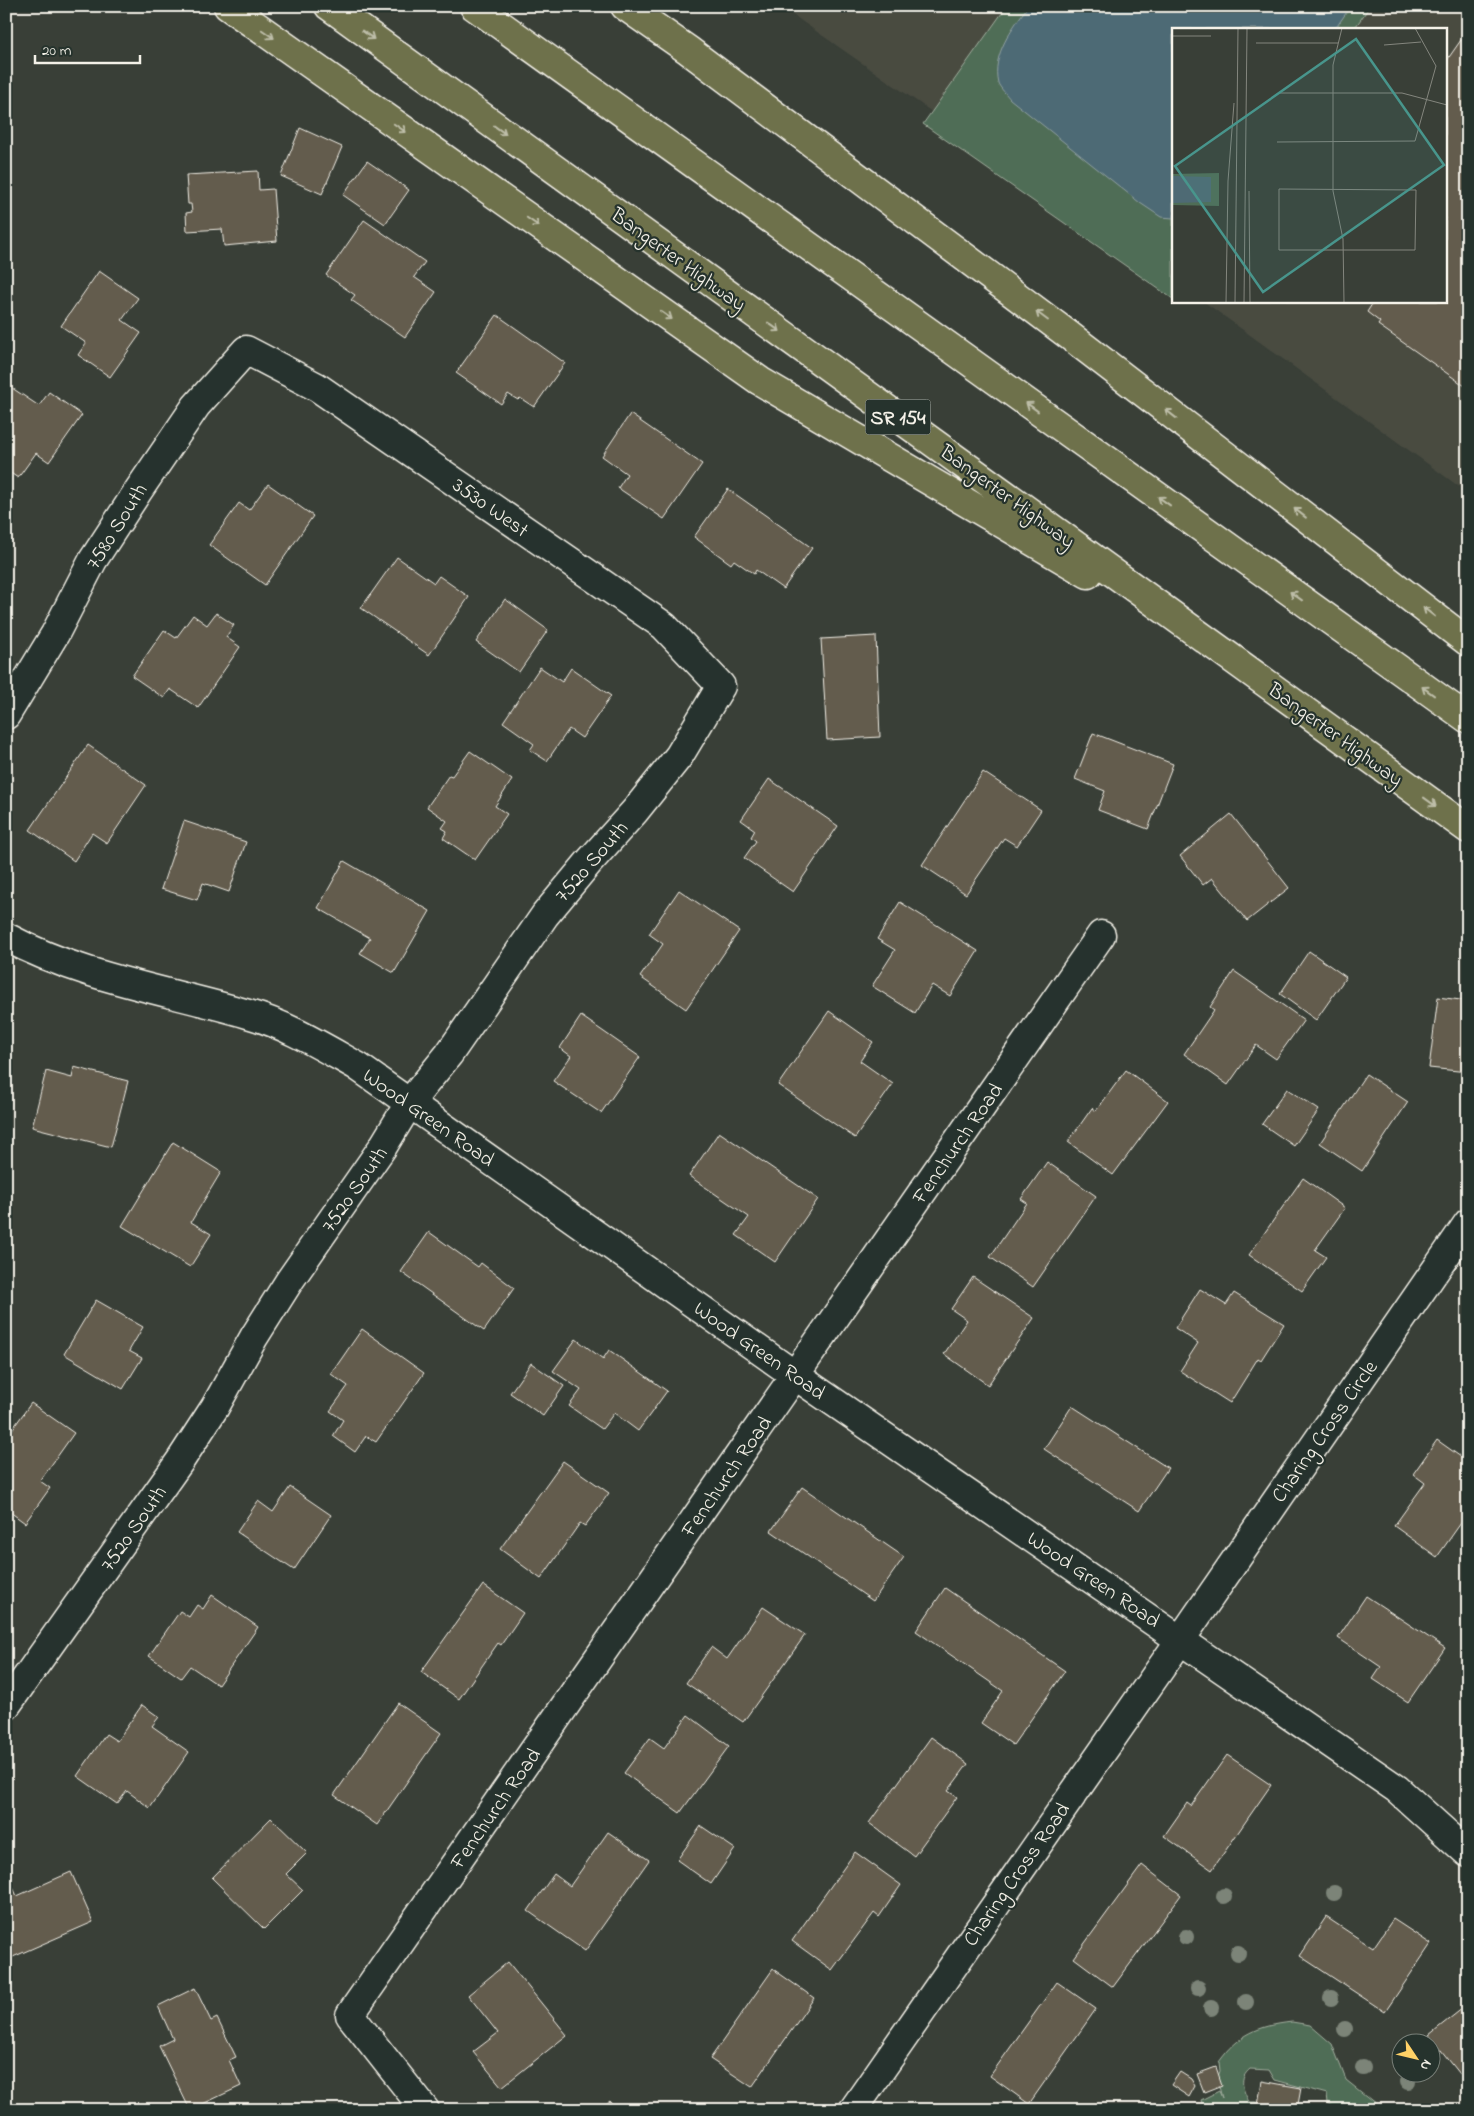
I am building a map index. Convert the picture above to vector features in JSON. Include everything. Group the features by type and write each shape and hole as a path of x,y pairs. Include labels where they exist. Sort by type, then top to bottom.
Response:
{"highway":[{"path":"228,6 760,382 1232,658"},
{"name":"Bangerter Highway","path":"329,6 1468,829"},
{"path":"474,6 1468,719"},
{"path":"625,6 688,50 1066,333 1468,642"}],"street":[{"name":"3530 West","path":"246,350 317,387 664,626 721,686"},
{"name":"7580 South","path":"6,715 55,634 93,560 138,491 196,406 246,350"},
{"name":"7520 South","path":"6,1706 180,1461 215,1407 254,1337 290,1280 382,1148 410,1102 449,1054 545,915 635,811 679,756 721,686"},
{"name":"Fenchurch Road","path":"426,2110 350,2015 1101,935"},
{"name":"Wood Green Road","path":"6,937 35,952 120,982 249,1014 302,1035 356,1066 410,1102 796,1376 1397,1789 1468,1853"},
{"name":"Charing Cross Circle","path":"1181,1639 1468,1223"},
{"name":"Charing Cross Road","path":"853,2110 1181,1639"}],"shaded area":[{"path":"780,6 1468,6 1468,493 1204,302 1446,302 1446,28 1172,28 1172,279"}],"green space":[{"path":"1007,6 1370,6 1355,28 1172,28 1172,298 923,124"},
{"path":"1292,2022 1310,2025 1332,2044 1346,2080 1376,2104 1372,2110 1339,2110 1328,2103 1327,2094 1275,2080 1269,2070 1250,2069 1244,2077 1243,2085 1249,2102 1256,2102 1255,2110 1225,2110 1224,2108 1224,2110 1204,2110 1201,2100 1219,2091 1222,2098 1217,2079 1220,2071 1219,2062 1226,2052 1250,2033 1269,2026"}],"water":[{"path":"1028,6 1351,6 1336,28 1172,28 1172,218 1161,217 1140,203 1010,99 998,83 997,73 1000,52 1010,32"}],"building":[{"path":"1461,40 1468,45 1468,388 1378,325 1380,322 1367,312 1373,302 1446,302 1446,62"},
{"path":"300,128 342,147 322,194 281,176"},
{"path":"367,161 409,190 385,224 343,195"},
{"path":"258,171 259,190 273,189 277,241 224,246 222,229 187,231 186,213 192,212 191,204 188,204 186,175"},
{"path":"364,220 425,262 414,277 436,292 405,337 351,300 355,295 326,275"},
{"path":"99,271 138,298 122,320 141,333 110,377 78,355 86,343 61,326"},
{"path":"497,315 565,363 534,407 520,398 518,400 508,394 501,404 456,373"},
{"path":"6,384 39,406 49,392 82,415 49,462 36,453 18,478 6,470"},
{"path":"630,414 702,464 664,519 618,488 627,474 602,456"},
{"path":"268,484 313,516 265,585 209,545 239,503 249,510"},
{"path":"728,489 812,548 783,589 756,570 754,574 734,560 731,564 694,537"},
{"path":"397,557 434,583 439,576 469,597 429,655 361,608"},
{"path":"505,599 548,630 519,672 476,642"},
{"path":"216,613 234,625 226,637 240,647 198,708 170,689 164,698 132,676 164,630 176,638 193,615 207,625"},
{"path":"876,636 880,737 827,740 821,639"},
{"path":"540,667 562,682 571,668 611,696 582,738 569,729 547,761 530,750 534,744 503,722"},
{"path":"1093,733 1173,764 1148,829 1098,810 1105,791 1075,779"},
{"path":"88,745 146,785 107,843 92,833 74,861 30,830"},
{"path":"470,751 512,780 495,806 507,814 475,860 443,838 447,831 442,828 447,821 427,807 449,775 452,776"},
{"path":"983,772 1041,810 1017,846 1004,838 966,894 922,865"},
{"path":"769,779 838,826 793,892 744,858 756,841 751,837 755,830 741,820"},
{"path":"1231,814 1289,888 1247,921 1212,878 1203,885 1180,856"},
{"path":"184,821 246,842 229,892 203,883 197,900 161,889"},
{"path":"344,861 430,911 394,973 360,953 370,938 318,908"},
{"path":"679,890 739,931 686,1009 640,977 663,944 649,934"},
{"path":"900,902 978,951 950,996 932,985 915,1013 872,986 895,950 877,939"},
{"path":"1309,951 1346,977 1316,1020 1280,994"},
{"path":"1234,971 1304,1020 1276,1059 1256,1045 1228,1085 1184,1054 1214,1010 1210,1007"},
{"path":"1438,997 1468,1001 1468,1072 1429,1068"},
{"path":"829,1011 873,1042 860,1061 893,1084 855,1138 778,1085"},
{"path":"581,1016 640,1057 601,1113 553,1081 571,1056 560,1048"},
{"path":"74,1067 128,1081 111,1147 32,1127 46,1071 72,1078"},
{"path":"1126,1070 1168,1101 1113,1175 1068,1142 1092,1108 1096,1111"},
{"path":"1366,1074 1408,1102 1362,1171 1320,1143"},
{"path":"1287,1089 1319,1110 1294,1146 1262,1124"},
{"path":"719,1132 818,1199 775,1262 736,1235 749,1217 689,1176"},
{"path":"173,1142 221,1172 191,1222 211,1234 190,1267 122,1226"},
{"path":"1047,1162 1096,1196 1033,1287 990,1257 1027,1203 1021,1199"},
{"path":"1303,1178 1345,1208 1315,1250 1326,1257 1302,1291 1249,1255"},
{"path":"429,1232 478,1267 481,1263 514,1288 484,1331 401,1272"},
{"path":"973,1277 1034,1318 988,1385 944,1354 967,1320 951,1309"},
{"path":"1200,1289 1226,1305 1234,1293 1284,1324 1261,1360 1258,1358 1230,1403 1180,1371 1198,1343 1175,1328"},
{"path":"96,1300 143,1327 129,1351 142,1358 123,1389 64,1354"},
{"path":"362,1329 424,1373 376,1442 366,1436 355,1452 333,1436 343,1420 330,1411 348,1386 331,1374"},
{"path":"576,1339 603,1359 609,1350 667,1391 638,1431 614,1413 602,1429 569,1406 581,1390 553,1371"},
{"path":"531,1363 564,1386 543,1416 510,1393"},
{"path":"31,1403 74,1433 40,1481 50,1488 25,1523 6,1509 6,1438"},
{"path":"1072,1406 1168,1468 1139,1511 1044,1449"},
{"path":"1437,1440 1468,1462 1468,1513 1437,1557 1394,1526 1425,1483 1413,1474"},
{"path":"563,1461 609,1493 585,1526 580,1523 541,1579 500,1549"},
{"path":"290,1487 331,1515 294,1570 237,1532 258,1501 273,1512"},
{"path":"802,1487 904,1557 873,1601 771,1531"},
{"path":"483,1585 523,1613 501,1645 498,1643 459,1699 421,1672"},
{"path":"945,1588 1065,1671 1013,1745 981,1723 1003,1691 916,1631"},
{"path":"212,1595 258,1627 218,1685 190,1666 181,1678 149,1656 180,1611 189,1617 197,1605 203,1609"},
{"path":"1366,1596 1445,1648 1408,1702 1373,1679 1381,1667 1338,1638"},
{"path":"763,1607 805,1635 743,1722 686,1683 711,1647 727,1659"},
{"path":"398,1703 441,1733 377,1825 334,1795"},
{"path":"142,1705 159,1717 152,1726 189,1752 150,1808 127,1791 117,1804 77,1776 106,1734 117,1741"},
{"path":"688,1715 729,1746 680,1813 624,1773 650,1738 664,1748"},
{"path":"931,1737 968,1764 948,1791 957,1797 914,1856 869,1823"},
{"path":"1227,1755 1271,1785 1212,1870 1164,1836 1187,1803 1191,1806"},
{"path":"271,1818 307,1853 286,1874 303,1890 264,1929 212,1878"},
{"path":"701,1826 735,1849 711,1884 677,1860"},
{"path":"608,1832 649,1860 585,1951 528,1911 554,1874 570,1886"},
{"path":"855,1852 901,1885 879,1917 874,1913 832,1970 792,1941"},
{"path":"1142,1865 1181,1895 1113,1987 1074,1958"},
{"path":"71,1872 93,1922 6,1960 6,1873 17,1896"},
{"path":"1326,1917 1373,1948 1393,1919 1431,1944 1385,2012 1300,1956"},
{"path":"508,1962 567,2035 502,2087 473,2052 498,2033 468,1995"},
{"path":"773,1969 814,1998 752,2087 710,2059"},
{"path":"1057,1982 1096,2009 1029,2104 990,2076"},
{"path":"195,1988 211,2021 217,2018 236,2057 229,2060 241,2086 190,2110 159,2046 173,2039 158,2006"},
{"path":"1468,2004 1468,2084 1442,2051 1442,2034 1430,2034"},
{"path":"1216,2067 1222,2085 1204,2092 1197,2074"},
{"path":"1180,2072 1191,2079 1195,2086 1189,2097 1171,2085"},
{"path":"1262,2081 1301,2088 1297,2110 1257,2110"},
{"path":"610,2101 617,2110 598,2110"}]}
